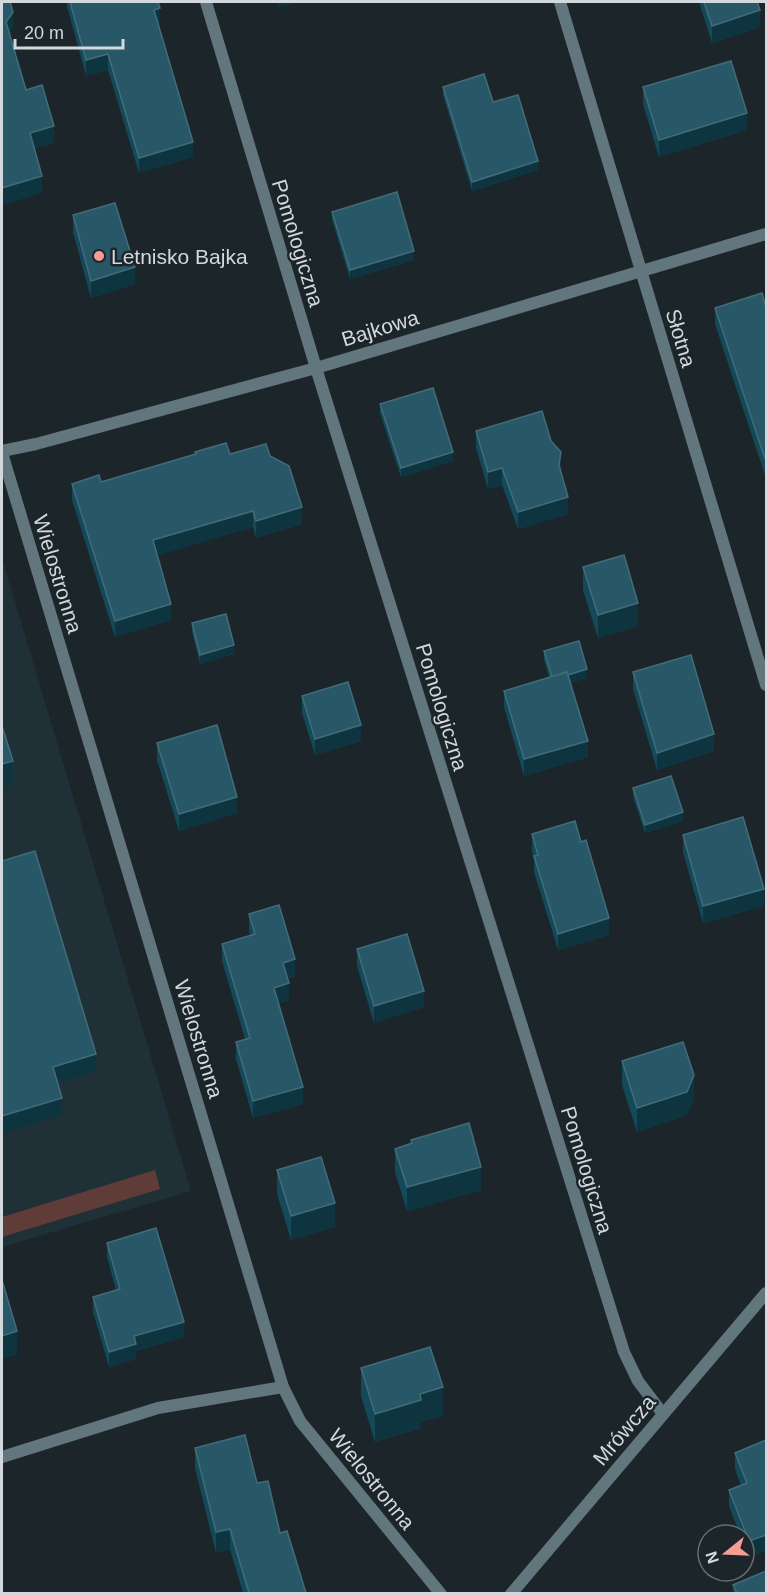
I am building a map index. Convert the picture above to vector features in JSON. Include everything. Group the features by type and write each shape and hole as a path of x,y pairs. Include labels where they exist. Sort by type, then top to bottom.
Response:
{"street":[{"name":"Pomologiczna","path":"206,2 316,368 624,1352 638,1381 663,1414"},
{"name":"Słotna","path":"560,2 766,685"},
{"name":"Bajkowa","path":"2,452 316,368 766,234"},
{"name":"Wielostronna","path":"2,452 283,1387 300,1421 441,1593"},
{"name":"Mrówcza","path":"511,1593 766,1293"},
{"path":"2,1457 158,1408 283,1387"}],"shaded area":[{"path":"2,558 191,1191 2,1247"},
{"path":"155,1170 160,1189 2,1237 2,1217"}],"building":[{"path":"2,2 10,2 13,12 6,22 26,90 42,85 54,126 30,133 42,176 2,188"},
{"path":"70,2 158,2 160,8 154,10 193,142 139,158 108,54 86,60"},
{"path":"704,2 757,2 760,10 712,26"},
{"path":"731,61 747,113 659,140 643,87"},
{"path":"484,74 493,102 518,95 538,161 472,182 443,87"},
{"path":"397,192 414,251 350,270 332,212"},
{"name":"Letnisko Bajka","path":"115,203 135,267 91,281 73,215"},
{"path":"762,293 766,308 766,459 715,308"},
{"path":"433,388 453,452 401,468 380,404"},
{"path":"542,411 551,441 561,452 559,465 568,497 518,512 502,468 488,472 476,431"},
{"path":"226,443 230,454 266,444 270,456 289,466 302,507 256,521 253,511 153,540 171,604 115,621 72,484 99,475 101,482"},
{"path":"624,555 638,603 598,615 583,567"},
{"path":"226,614 234,645 200,655 192,623"},
{"path":"579,641 587,669 552,677 544,651"},
{"path":"691,655 714,734 657,753 633,672"},
{"path":"567,672 588,741 524,759 504,691"},
{"path":"348,682 361,725 315,739 302,696"},
{"path":"217,725 237,797 179,814 157,743"},
{"path":"2,726 13,761 2,764"},
{"path":"671,776 683,812 645,825 633,788"},
{"path":"743,817 764,889 703,906 683,835"},
{"path":"575,821 581,842 586,840 609,918 558,934 534,856 538,855 532,834"},
{"path":"35,851 96,1054 53,1067 62,1098 2,1116 2,861"},
{"path":"279,905 295,959 283,963 289,983 274,988 303,1087 253,1101 236,1042 250,1038 222,944 255,934 249,914"},
{"path":"407,934 424,991 374,1006 357,949"},
{"path":"683,1042 694,1075 687,1092 637,1108 622,1061"},
{"path":"469,1123 481,1167 407,1187 395,1149 412,1143 411,1140"},
{"path":"321,1157 335,1203 291,1216 277,1170"},
{"path":"156,1228 184,1322 134,1336 136,1344 109,1352 93,1297 120,1289 107,1243"},
{"path":"2,1280 17,1331 2,1336"},
{"path":"430,1347 443,1387 420,1394 421,1400 375,1414 361,1368"},
{"path":"245,1435 257,1483 268,1481 280,1533 287,1531 306,1593 249,1593 230,1529 216,1532 195,1448"},
{"path":"766,1440 766,1535 756,1539 756,1523 742,1523 729,1490 747,1483 735,1453"},
{"path":"766,1571 766,1593 737,1593 733,1585 756,1583 756,1575"}],"place":[{"name":"Letnisko Bajka","path":"99,256"}]}
